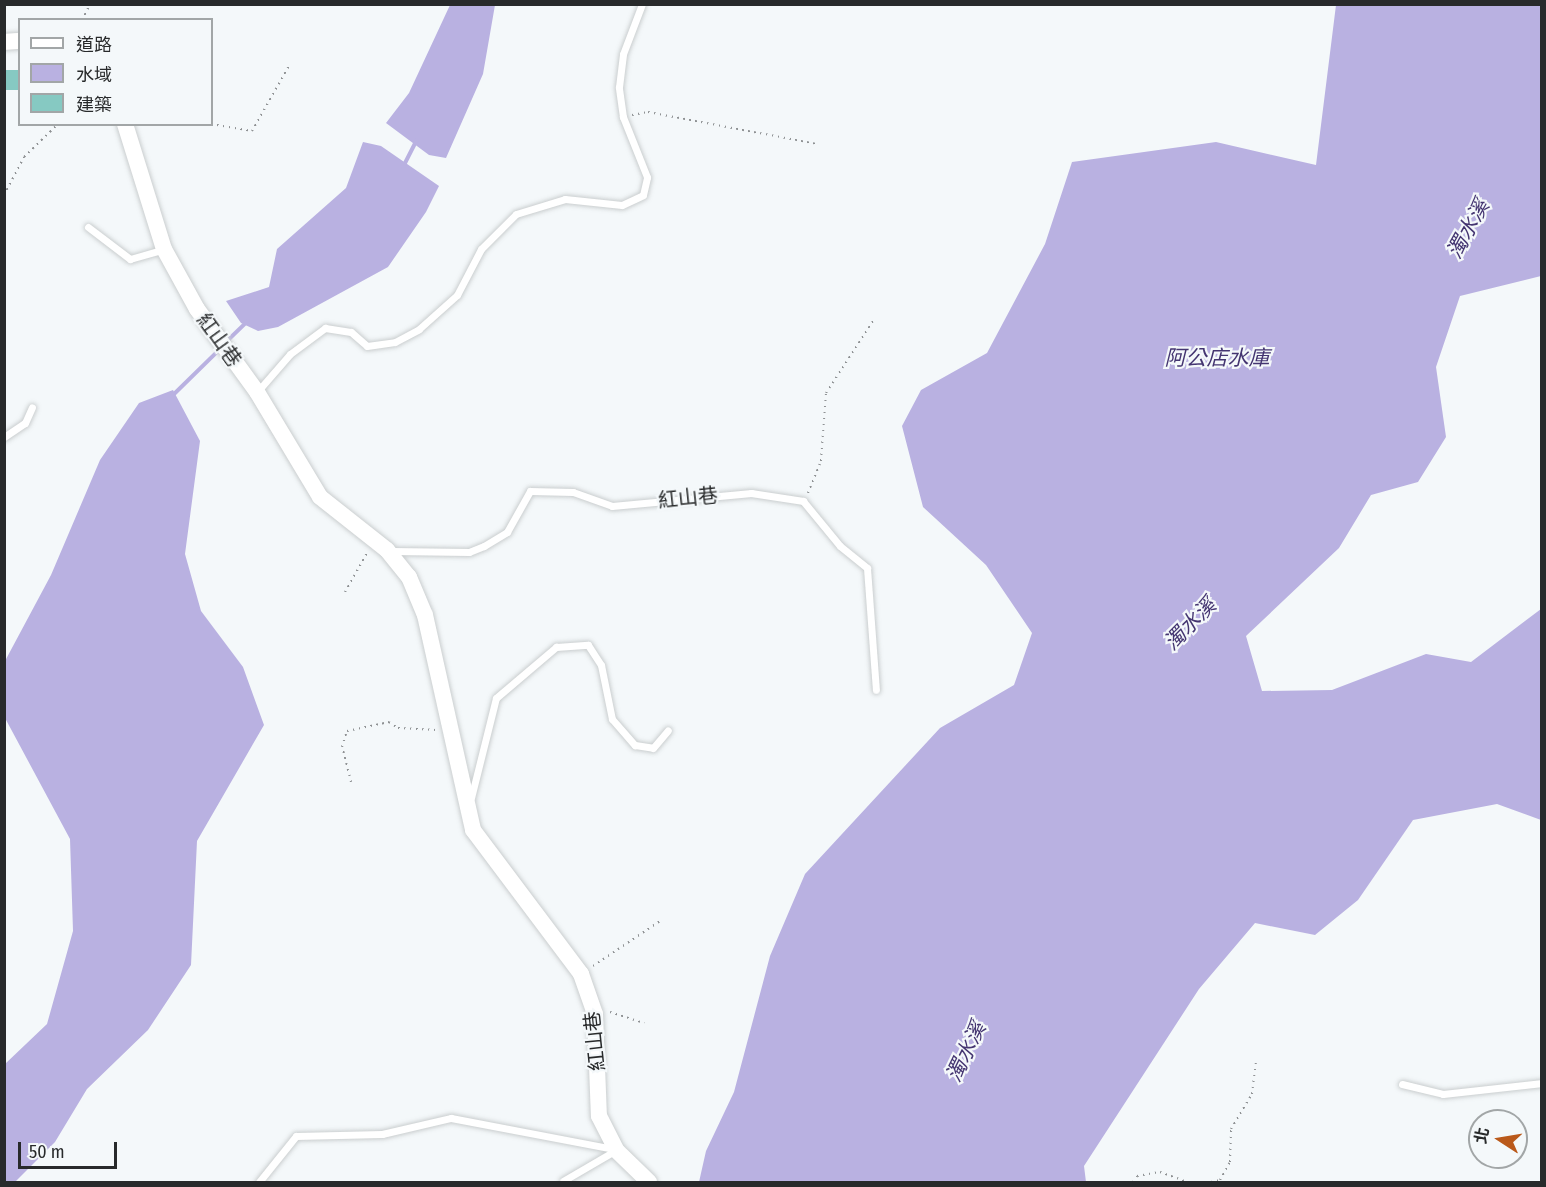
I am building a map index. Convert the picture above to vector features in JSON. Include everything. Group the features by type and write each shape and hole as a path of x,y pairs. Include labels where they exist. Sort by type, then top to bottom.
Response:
{"street":[{"name":"紅山巷","path":"126,126 164,249 218,338 257,392 320,496 380,547 409,577 424,615 448,731 468,809 480,844 581,975 595,1014 599,1116 616,1150 649,1182"}],"lane":[{"path":"257,392 290,354 325,328 351,332 367,346 395,342 419,329 457,295 481,249 516,214 565,199 622,205 638,201 647,177 623,117 620,69 642,4"},
{"path":"88,227 130,259 164,249"},
{"path":"4,437 19,429 33,407"},
{"name":"紅山巷","path":"380,547 469,552 507,532 531,491 573,492 612,506 752,493 803,501"},
{"path":"803,501 840,546 867,568 876,690"},
{"path":"468,809 496,698 556,647 588,645 601,665 612,719 635,745 653,748 669,730"},
{"path":"1402,1084 1443,1094 1542,1083"},
{"path":"259,1182 296,1136 382,1134 451,1118 616,1150"},
{"path":"563,1180 616,1150"}],"path":[{"path":"83,18 90,4"},
{"path":"213,124 252,131 290,64"},
{"path":"623,117 648,112 818,144"},
{"path":"4,195 24,157 56,126"},
{"path":"803,501 821,461 819,428 826,393 873,321"},
{"path":"345,592 380,547"},
{"path":"351,782 342,747 347,731 358,724 389,722 398,728 448,731"},
{"path":"581,975 660,921"},
{"path":"588,996 611,1014 644,1023"},
{"path":"1211,1182 1220,1180 1230,1162 1231,1129 1252,1094 1256,1060"},
{"path":"1133,1182 1137,1176 1160,1172 1187,1182"}],"water":[{"path":"450,5 495,5 483,74 446,158 429,155 386,123 409,93"},
{"name":"阿公店水庫","path":"1336,5 1541,5 1541,276 1460,296 1436,367 1446,437 1418,482 1371,495 1339,548 1246,636 1262,691 1332,690 1426,654 1471,662 1541,609 1541,820 1497,804 1413,820 1358,900 1315,935 1255,923 1199,989 1084,1166 1086,1182 699,1182 706,1151 734,1092 770,956 805,874 940,728 1014,685 1032,633 986,565 923,507 902,426 921,390 987,353 1045,244 1072,162 1216,142 1316,165"},
{"path":"363,142 381,146 439,186 426,212 388,267 278,327 258,331 241,323 226,301 269,287 277,249 346,188"},
{"path":"173,390 200,441 185,554 201,611 243,667 264,725 197,841 191,965 148,1030 87,1089 55,1142 15,1182 5,1182 5,1064 47,1024 73,931 70,839 5,718 5,661 51,575 100,460 139,403"}],"building":[{"path":"4,70 18,70 18,90 4,90"}],"waterway":[{"path":"403,167 417,140"},
{"path":"227,341 248,321"},
{"path":"172,396 220,349"}],"water label":[{"name":"濁水溪","path":"1468,229"},
{"name":"濁水溪","path":"1190,624"},
{"name":"濁水溪","path":"966,1052"}]}
